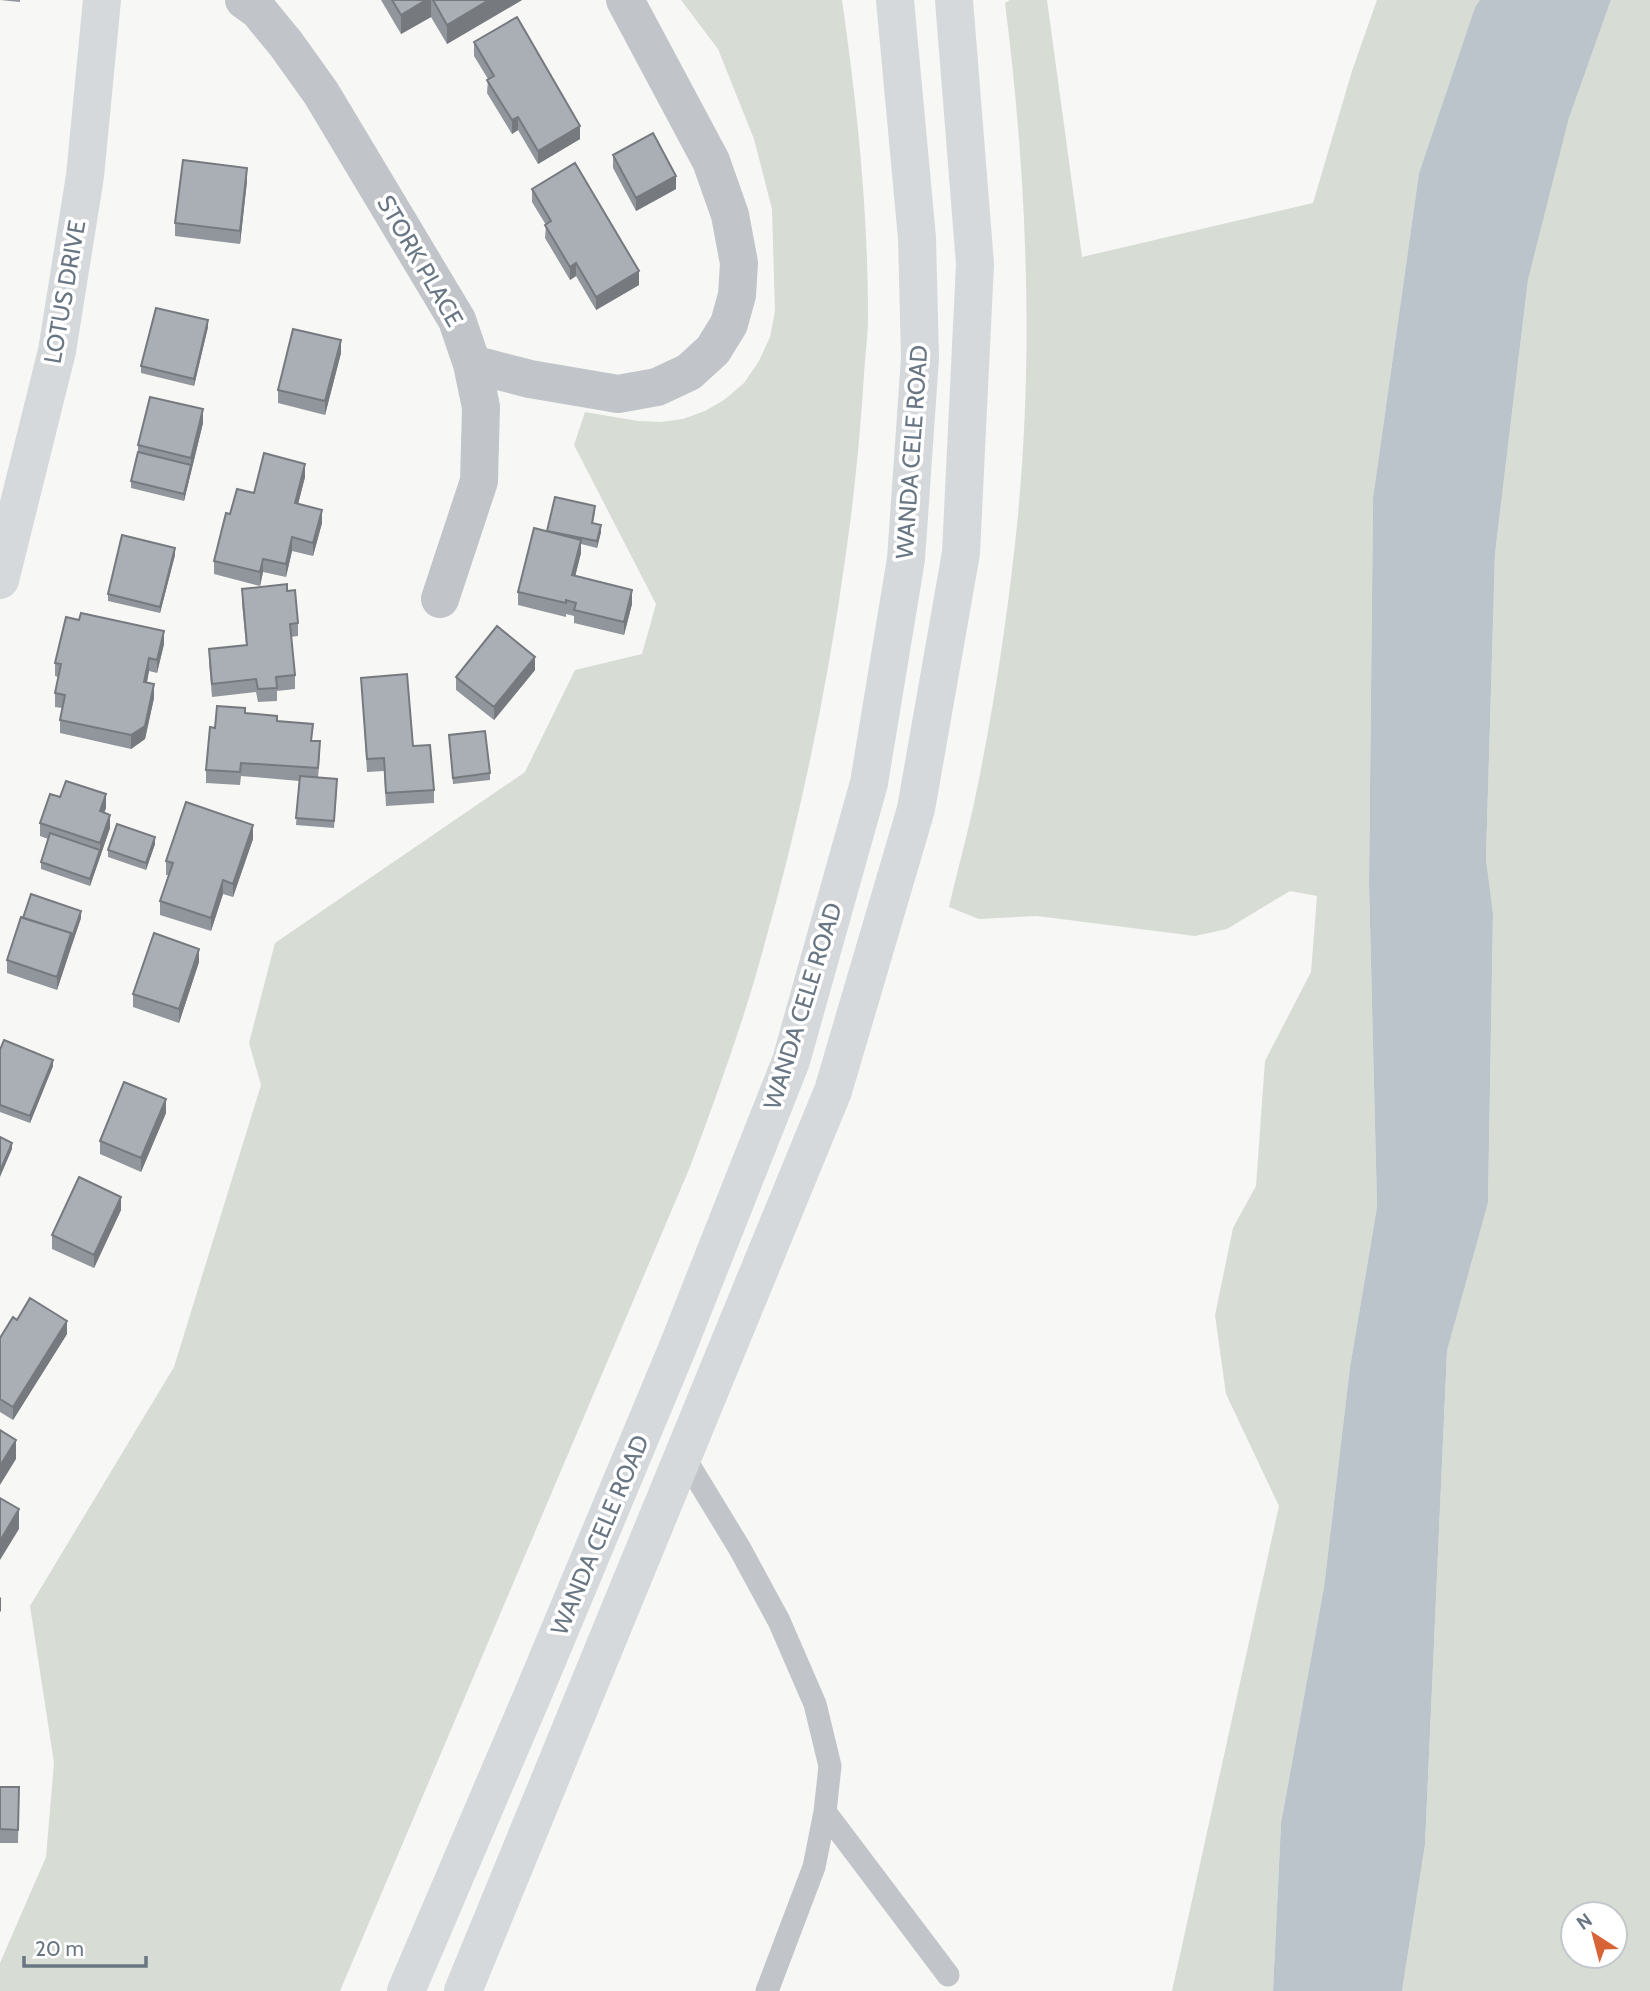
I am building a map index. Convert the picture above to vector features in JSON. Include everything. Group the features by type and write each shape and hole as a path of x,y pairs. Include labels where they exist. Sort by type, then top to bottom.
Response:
{"street":[{"name":"LOTUS DRIVE","path":"0,580 57,351 85,176 102,0"},
{"name":"STORK PLACE","path":"244,0 258,10 321,93 457,320 472,365 481,407 479,481 440,599"},
{"path":"472,365 530,379 618,394 657,387 689,372 713,350 729,324 737,295 739,263 730,215 711,161 625,0"},
{"name":"WANDA CELE ROAD","path":"406,1991 534,1694 672,1362 790,1061 869,783 906,559 920,358 917,239 895,0"},
{"name":"WANDA CELE ROAD","path":"463,1991 833,1091 916,809 961,553 975,264 954,0"}],"lane":[{"path":"684,1457 740,1549 779,1621 815,1704 830,1766 825,1812 814,1867 767,1991"},
{"path":"825,1812 948,1975"}],"shaded area":[{"path":"681,0 842,0 857,118 866,237 868,323 861,421 838,609 811,754 789,850 756,974 730,1057 690,1167 340,1991 0,1991 0,1963 46,1857 54,1763 30,1606 174,1367 261,1085 249,1043 275,943 525,772 575,670 642,654 656,604 574,445 585,412 661,422 683,419 705,411 724,400 744,383 759,361 770,337 775,311 772,209 754,139 718,49"},
{"path":"1010,0 1047,0 1082,257 1313,203 1352,71 1377,0 1480,0 1475,7 1419,173 1373,498 1369,884 1377,1207 1350,1367 1324,1587 1281,1823 1273,1991 1172,1991 1279,1506 1226,1394 1215,1315 1233,1228 1256,1186 1265,1061 1311,972 1317,896 1290,891 1227,929 1195,936 1037,916 979,919 949,907 983,760 1003,642 1021,485 1025,416 1026,278 1019,140 1005,3"},
{"path":"1480,0 1611,0 1569,118 1528,280 1495,554 1486,859 1493,913 1488,1203 1447,1351 1425,1845 1402,1991 1273,1991 1281,1823 1324,1587 1350,1367 1377,1207 1369,884 1373,498 1419,173 1475,7"},
{"path":"1611,0 1650,0 1650,1991 1402,1991 1425,1845 1447,1351 1488,1203 1493,913 1486,859 1495,554 1528,280 1569,118"}],"building":[{"path":"392,0 426,0 401,15"},
{"path":"433,0 489,0 447,25"},
{"path":"517,17 580,126 538,151 518,117 512,120 487,80 494,76 474,42"},
{"path":"653,133 676,176 636,198 613,155"},
{"path":"183,160 247,168 240,231 175,223"},
{"path":"575,163 639,271 596,297 576,263 570,267 545,225 551,221 532,189"},
{"path":"156,308 208,320 194,379 141,366"},
{"path":"293,329 341,340 325,401 278,390"},
{"path":"150,397 203,409 191,458 138,445"},
{"path":"138,452 191,465 184,494 131,481"},
{"path":"264,453 305,464 295,503 322,510 313,543 292,537 286,564 263,559 260,572 214,561 226,513 230,514 237,489 254,493"},
{"path":"555,497 595,506 592,523 601,525 597,541 547,531"},
{"path":"534,528 581,540 572,575 632,590 624,622 574,610 576,603 566,600 566,603 518,592"},
{"path":"122,535 175,548 160,607 108,594"},
{"path":"287,584 287,591 295,590 298,623 290,624 295,675 276,677 277,688 258,689 256,679 212,684 209,649 247,645 242,589"},
{"path":"81,613 164,631 157,660 149,658 144,682 154,684 145,726 131,735 60,720 65,695 55,693 61,664 55,663 66,617 79,620"},
{"path":"497,626 535,657 494,707 456,677"},
{"path":"407,674 413,746 430,745 434,790 386,793 384,758 367,759 361,678"},
{"path":"217,706 245,708 245,713 277,716 277,721 313,724 311,741 320,741 318,768 241,763 240,772 206,770 210,727 215,728"},
{"path":"485,731 490,773 453,778 449,735"},
{"path":"300,776 337,779 334,821 296,818"},
{"path":"66,781 106,794 100,811 110,815 100,843 40,823 50,794 60,797"},
{"path":"186,802 253,825 233,884 223,880 211,918 160,901 173,863 166,861"},
{"path":"117,824 155,837 146,863 108,850"},
{"path":"50,833 100,850 90,879 41,862"},
{"path":"31,894 81,911 71,940 71,933 23,918"},
{"path":"21,917 71,933 57,977 7,960"},
{"path":"154,933 199,949 179,1009 133,994"},
{"path":"4,1040 53,1060 30,1116 0,1105 0,1050"},
{"path":"124,1082 166,1099 141,1158 100,1141"},
{"path":"0,1137 12,1143 0,1171"},
{"path":"79,1177 121,1197 94,1255 52,1235"},
{"path":"30,1298 67,1321 13,1407 0,1399 0,1338 13,1317 17,1320"},
{"path":"0,1430 16,1440 0,1466"},
{"path":"0,1498 19,1509 0,1541"},
{"path":"0,1787 19,1787 18,1830 0,1829"}]}
